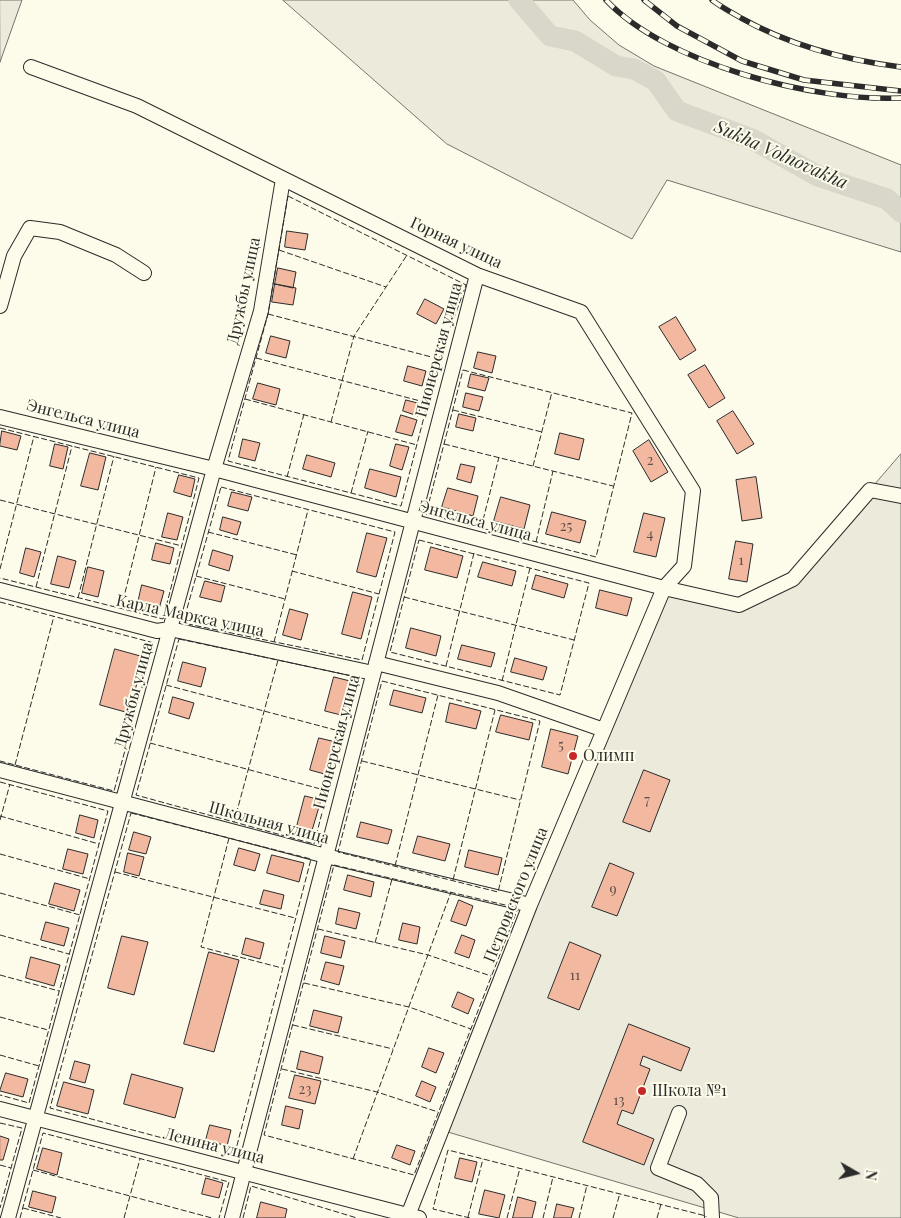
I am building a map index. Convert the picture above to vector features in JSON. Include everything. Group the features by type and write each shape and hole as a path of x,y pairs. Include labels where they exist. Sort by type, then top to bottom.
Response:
{"street":[{"name":"Горная улица","path":"31,67 137,106 477,275 581,312 693,491 684,566 664,588"},
{"name":"Дружбы улица","path":"8,1218 214,469 261,311 283,179"},
{"path":"0,306 14,256 30,228 60,232 116,255 144,273"},
{"name":"Пионерская улица","path":"232,1218 477,275"},
{"name":"Энгельса улица","path":"0,417 214,469 412,523 664,588 738,605 793,579 870,490 901,496"},
{"name":"Петровского улица","path":"412,1217 530,905 664,588"},
{"name":"Карла Маркса улица","path":"0,590 157,630 170,629 498,693 604,730"},
{"name":"Школьная улица","path":"0,770 326,856 530,905"},
{"name":"Ленина улица","path":"0,1109 412,1217"},
{"path":"679,1114 658,1168 697,1184 711,1198 712,1218"}],"shaded area":[{"path":"0,0 22,0 0,62"},
{"path":"283,0 573,0 590,20 619,45 654,66 901,165 901,252 667,180 632,239 447,144"},
{"path":"901,454 901,1218 739,1218 441,1130 664,588 738,605 793,579"}],"building":[{"path":"287,231 308,234 305,250 285,247"},
{"path":"278,268 296,272 293,288 275,284"},
{"path":"275,284 296,288 293,305 272,302"},
{"path":"425,299 444,309 436,324 417,314"},
{"path":"676,317 696,350 680,360 659,327"},
{"path":"271,336 290,341 286,358 266,353"},
{"path":"478,352 496,356 492,373 474,368"},
{"path":"705,365 725,398 709,408 688,375"},
{"path":"408,366 426,371 422,386 404,381"},
{"path":"471,374 489,378 485,391 468,387"},
{"path":"258,383 280,389 276,405 253,399"},
{"path":"466,393 483,397 479,411 463,407"},
{"path":"406,400 421,404 418,416 403,411"},
{"path":"733,411 754,444 737,454 717,421"},
{"path":"459,414 476,418 473,431 456,427"},
{"path":"401,415 417,420 412,436 396,432"},
{"path":"2,431 21,436 17,450 0,446"},
{"path":"560,433 584,439 579,460 555,454"},
{"path":"243,439 260,443 255,461 239,457"},
{"path":"649,440 668,472 651,482 633,451"},
{"path":"55,444 68,447 63,469 50,466"},
{"path":"396,444 409,447 402,470 390,466"},
{"path":"90,453 106,457 98,490 81,486"},
{"path":"307,455 335,463 331,477 303,469"},
{"path":"461,464 475,467 471,483 457,479"},
{"path":"370,469 401,477 396,497 365,488"},
{"path":"179,475 195,479 191,497 174,492"},
{"path":"756,477 762,518 742,521 736,480"},
{"path":"448,488 478,496 473,516 442,507"},
{"path":"232,492 252,497 248,511 228,506"},
{"path":"501,497 530,505 524,529 494,521"},
{"path":"552,512 586,521 580,543 546,534"},
{"path":"168,513 183,517 177,540 162,537"},
{"path":"644,513 665,518 656,557 634,552"},
{"path":"223,517 241,522 237,535 220,530"},
{"path":"367,533 387,538 376,577 357,572"},
{"path":"736,541 753,544 747,582 729,579"},
{"path":"156,543 174,548 170,564 152,560"},
{"path":"431,547 463,556 457,578 425,570"},
{"path":"26,548 41,552 34,577 20,573"},
{"path":"213,550 233,556 229,571 209,565"},
{"path":"58,556 76,561 69,588 51,584"},
{"path":"483,562 516,571 512,586 478,577"},
{"path":"88,567 104,571 98,597 82,593"},
{"path":"536,575 568,584 564,598 532,589"},
{"path":"205,581 225,586 221,602 200,597"},
{"path":"142,585 164,591 159,609 138,603"},
{"path":"600,590 632,598 627,616 596,608"},
{"path":"353,592 372,597 361,639 342,634"},
{"path":"290,609 308,614 301,640 283,635"},
{"path":"411,628 441,636 436,656 406,648"},
{"path":"462,645 495,653 491,667 458,659"},
{"path":"115,649 144,657 129,713 100,705"},
{"path":"515,658 547,667 543,680 511,672"},
{"path":"183,662 206,668 201,687 178,681"},
{"path":"334,677 350,681 341,715 325,711"},
{"path":"394,690 426,698 422,713 390,705"},
{"path":"173,697 194,703 189,719 169,713"},
{"path":"450,703 481,711 476,729 446,722"},
{"path":"501,715 533,723 529,740 496,732"},
{"path":"551,729 578,736 568,774 542,767"},
{"path":"319,738 336,742 328,775 310,770"},
{"path":"644,770 670,780 650,832 623,822"},
{"path":"305,796 321,800 311,834 296,830"},
{"path":"80,815 98,820 94,838 76,833"},
{"path":"361,822 392,830 388,844 357,837"},
{"path":"134,832 151,837 146,854 129,850"},
{"path":"418,836 450,844 445,861 413,853"},
{"path":"239,848 260,854 255,871 234,865"},
{"path":"68,849 88,854 83,874 63,869"},
{"path":"469,850 502,858 498,875 465,867"},
{"path":"128,853 144,857 139,876 124,872"},
{"path":"272,855 304,863 299,882 267,873"},
{"path":"610,863 634,873 617,916 592,907"},
{"path":"348,875 374,882 371,897 344,890"},
{"path":"55,883 80,890 74,911 49,904"},
{"path":"264,890 284,895 281,909 260,904"},
{"path":"459,900 473,906 466,926 451,921"},
{"path":"339,908 360,913 356,929 336,924"},
{"path":"46,922 69,928 64,946 41,940"},
{"path":"403,923 420,927 417,944 399,940"},
{"path":"462,935 475,940 469,958 455,953"},
{"path":"122,936 148,942 134,995 108,988"},
{"path":"325,936 345,941 341,958 321,953"},
{"path":"246,938 264,943 260,959 242,954"},
{"path":"570,942 601,955 579,1010 548,998"},
{"path":"209,952 239,960 214,1052 184,1044"},
{"path":"31,957 60,965 54,986 26,978"},
{"path":"326,962 344,966 339,985 321,980"},
{"path":"458,992 474,999 468,1014 452,1007"},
{"path":"314,1010 342,1017 338,1033 310,1026"},
{"path":"629,1024 690,1048 681,1071 643,1056 640,1065 650,1069 633,1114 622,1110 617,1124 654,1139 644,1165 583,1142"},
{"path":"429,1048 444,1053 436,1073 422,1067"},
{"path":"301,1051 323,1057 319,1074 297,1069"},
{"path":"75,1061 90,1065 85,1083 70,1079"},
{"path":"6,1073 28,1079 23,1097 0,1091"},
{"path":"132,1074 183,1088 175,1118 124,1104"},
{"path":"295,1075 321,1081 315,1104 289,1098"},
{"path":"422,1081 436,1087 430,1102 416,1096"},
{"path":"64,1082 94,1090 88,1114 57,1106"},
{"path":"286,1106 303,1110 299,1129 282,1125"},
{"path":"210,1125 231,1130 227,1146 206,1140"},
{"path":"0,1136 9,1139 3,1160 0,1160"},
{"path":"397,1145 415,1151 410,1165 392,1158"},
{"path":"43,1148 62,1153 57,1175 37,1169"},
{"path":"460,1158 477,1162 472,1182 455,1178"},
{"path":"206,1178 223,1183 219,1198 202,1194"},
{"path":"485,1190 505,1195 499,1218 479,1214"},
{"path":"33,1191 56,1197 52,1213 29,1207"},
{"path":"518,1197 536,1202 532,1218 513,1218"},
{"path":"261,1202 287,1209 285,1218 257,1218"},
{"path":"557,1204 574,1208 571,1218 554,1218"}],"waterway":[{"name":"Sukha Volnovakha","path":"519,0 550,36 575,41 616,66 634,69 656,81 677,111 752,139 818,176 887,199 901,212"}],"railway":[{"path":"606,0 632,23 665,43 703,60 744,74 786,86 827,93 866,98 901,98"},
{"path":"644,0 677,26 742,61 804,80 901,91"},
{"path":"712,0 760,28 799,44 839,56 901,67"}],"fence":[{"path":"288,196 466,285 439,359 401,506 228,461 268,314 288,196"},
{"path":"279,250 386,287"},
{"path":"331,422 354,336 407,255"},
{"path":"268,314 439,359"},
{"path":"256,358 428,403"},
{"path":"463,370 632,413 596,557 426,514 463,370"},
{"path":"533,466 552,392"},
{"path":"245,399 417,445"},
{"path":"453,410 542,432"},
{"path":"287,477 304,414"},
{"path":"0,428 199,478 163,619 0,578"},
{"path":"351,493 368,431"},
{"path":"0,569 34,436"},
{"path":"444,444 613,486"},
{"path":"36,587 72,446"},
{"path":"78,598 114,456"},
{"path":"481,528 499,457"},
{"path":"121,609 156,467"},
{"path":"536,542 553,471"},
{"path":"221,487 395,532 362,660 183,623 221,487"},
{"path":"0,500 182,546"},
{"path":"274,642 308,510"},
{"path":"208,532 297,555"},
{"path":"419,540 589,583 560,695 390,652 419,540"},
{"path":"446,666 474,553"},
{"path":"502,681 530,568"},
{"path":"292,571 379,594"},
{"path":"196,576 285,599"},
{"path":"404,597 574,640"},
{"path":"0,602 154,643 114,791 0,761"},
{"path":"15,765 54,616"},
{"path":"179,639 357,677 314,844 136,795 179,639"},
{"path":"234,822 278,660"},
{"path":"382,681 540,721 498,892 338,852 382,681"},
{"path":"166,685 343,732"},
{"path":"395,866 438,695"},
{"path":"453,880 495,710"},
{"path":"150,743 328,791"},
{"path":"362,761 520,800"},
{"path":"0,782 108,811 29,1103 0,1095"},
{"path":"0,820 10,784"},
{"path":"131,813 311,859 234,1157 50,1108 131,813"},
{"path":"0,816 99,844"},
{"path":"229,838 201,947 282,968"},
{"path":"0,854 90,879"},
{"path":"334,865 518,908 414,1175 264,1135 334,865"},
{"path":"115,872 295,918"},
{"path":"375,943 392,879"},
{"path":"353,1159 451,892"},
{"path":"0,893 80,915"},
{"path":"318,929 428,955 491,976"},
{"path":"0,935 69,954"},
{"path":"0,975 59,991"},
{"path":"304,983 409,1007 471,1029"},
{"path":"0,1017 48,1030"},
{"path":"293,1025 393,1049"},
{"path":"0,1055 39,1066"},
{"path":"282,1069 377,1092 438,1112"},
{"path":"0,1123 22,1128 0,1208"},
{"path":"20,1218 43,1133 229,1182 219,1218"},
{"path":"470,1218 433,1209 448,1150 706,1217"},
{"path":"124,1218 140,1159"},
{"path":"468,1217 483,1159"},
{"path":"0,1165 11,1168"},
{"path":"507,1218 520,1168"},
{"path":"33,1170 212,1218"},
{"path":"543,1218 553,1177"},
{"path":"579,1218 587,1185"},
{"path":"243,1218 251,1186 357,1218"},
{"path":"613,1218 620,1193"},
{"path":"657,1218 661,1204"},
{"path":"23,1208 61,1218"}],"place":[{"name":"Олимп","path":"573,756"},
{"name":"Школа №1","path":"642,1091"}]}
